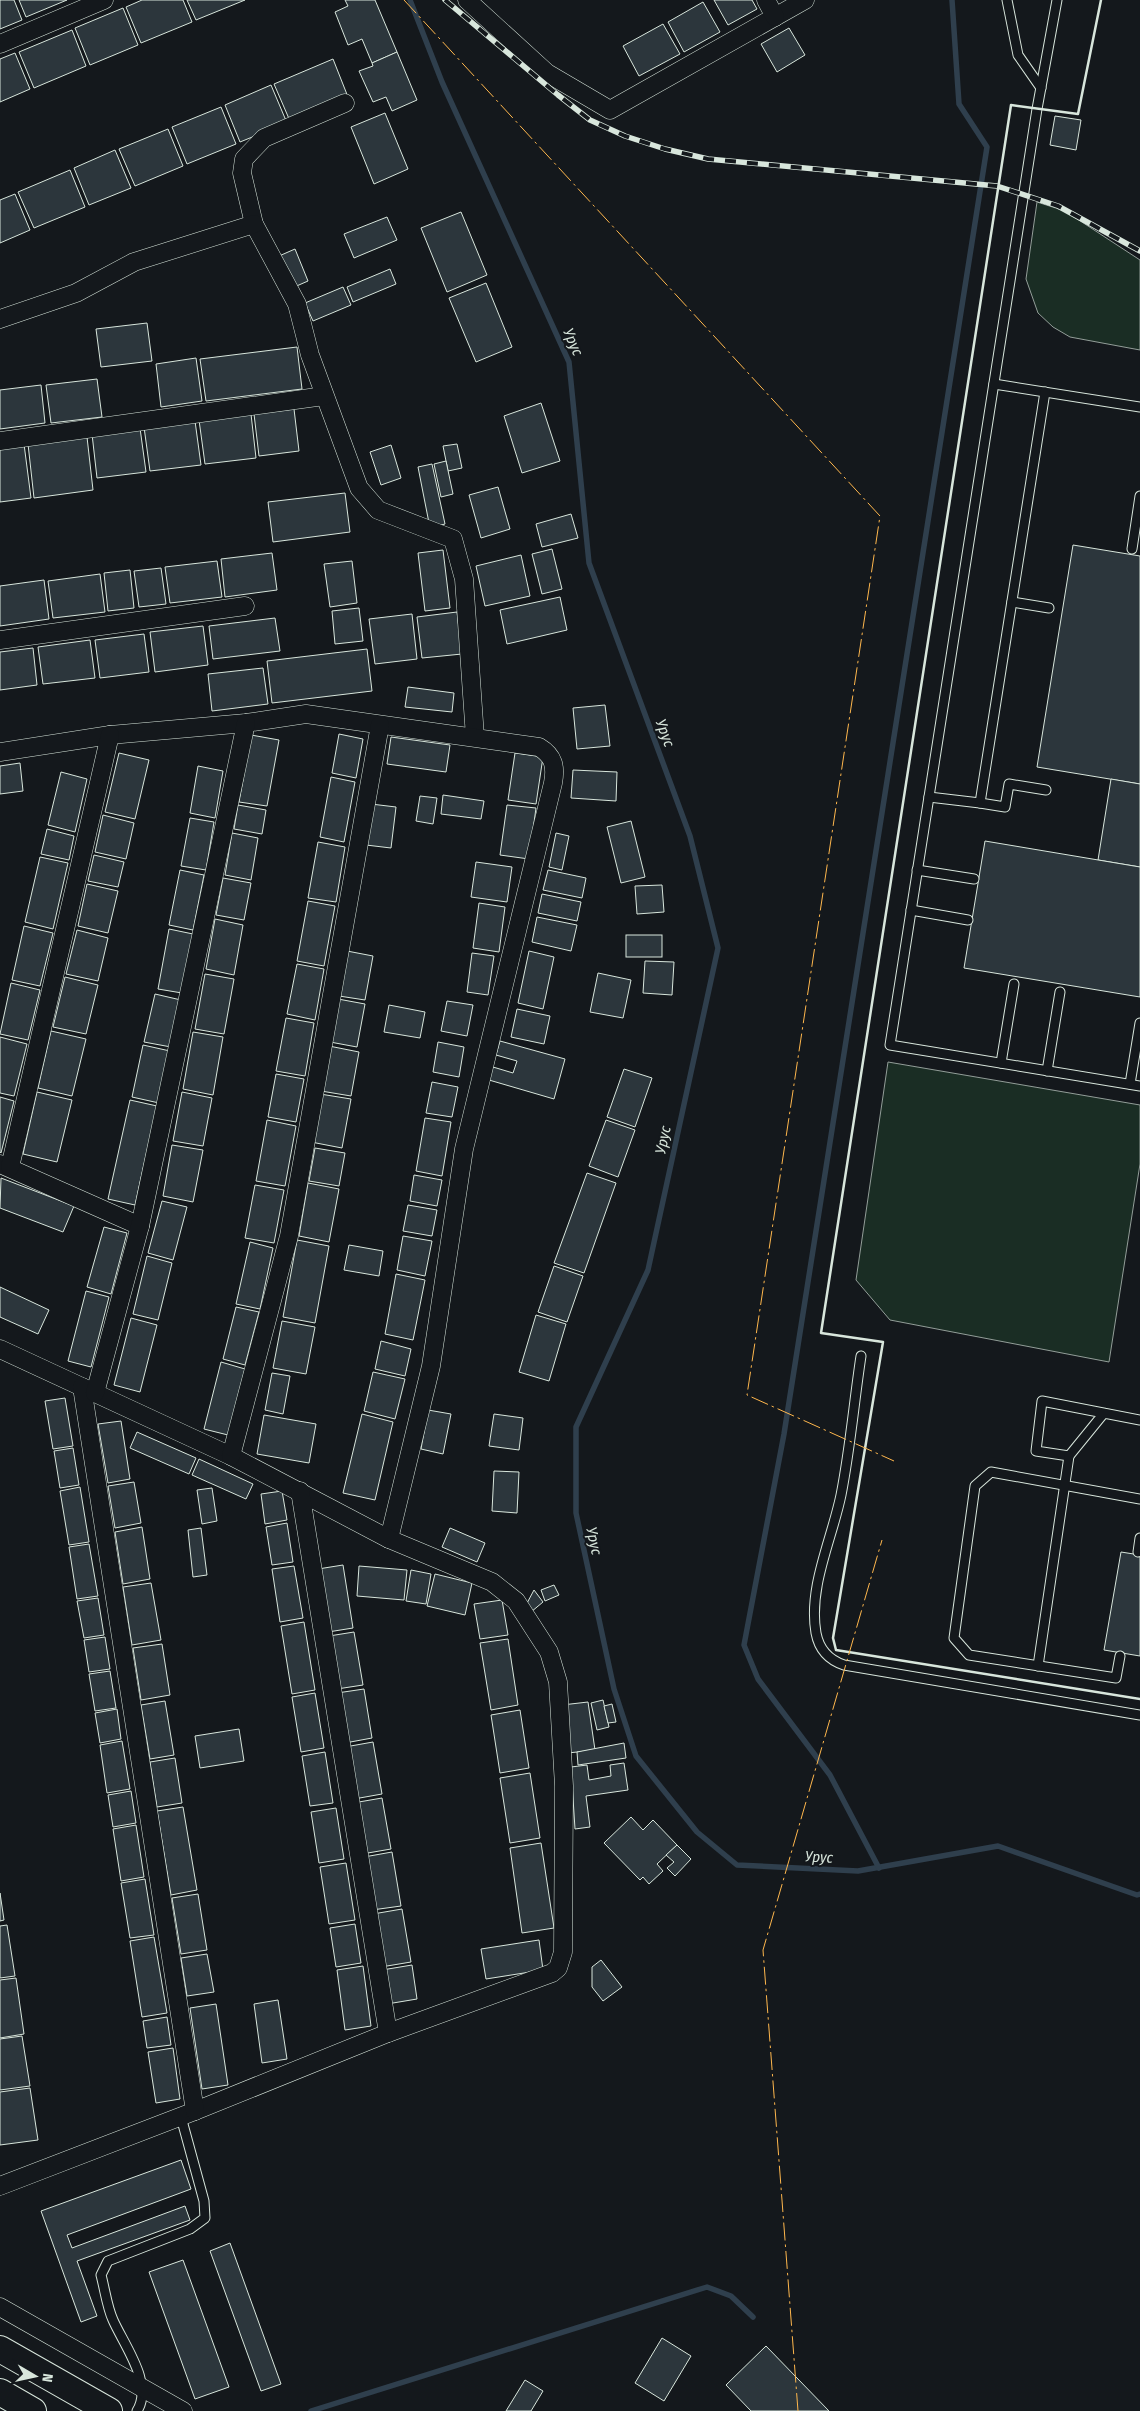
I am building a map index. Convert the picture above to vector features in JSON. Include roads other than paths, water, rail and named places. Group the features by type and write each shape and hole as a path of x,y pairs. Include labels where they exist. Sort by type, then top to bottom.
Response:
{"main road":[{"path":"0,2349 109,2411"},
{"path":"0,2392 34,2411"}],"street":[{"path":"0,44 104,0"},
{"path":"467,0 547,73 610,110 805,0"},
{"path":"766,0 775,17"},
{"path":"346,103 264,138 244,159 242,173 254,224 297,304 310,355 359,488 378,510 453,539 464,579 476,737"},
{"path":"0,319 76,293 134,262 254,224"},
{"path":"0,442 324,396"},
{"path":"0,640 244,606"},
{"path":"0,752 110,734 246,723 306,714 539,747 547,752 553,760 555,772 464,1149 431,1366 389,1539"},
{"path":"188,2114 89,1390 140,1226 246,723"},
{"path":"231,1456 289,1236 380,725"},
{"path":"110,734 5,1165 140,1226"},
{"path":"0,1349 231,1456 389,1539 492,1582 516,1601 549,1652 558,1682 564,1815 563,1952 558,1968 552,1973 388,2033 188,2114 0,2186"},
{"path":"300,1491 388,2033"},
{"path":"0,2307 183,2411"}],"lane":[{"path":"1007,0 1018,55 1041,88"},
{"path":"1056,0 890,1045 1140,1086"},
{"path":"994,384 1140,407"},
{"path":"980,803 1044,392"},
{"path":"1132,549 1140,496"},
{"path":"1012,602 1049,608"},
{"path":"929,797 1005,807 1009,784 1046,790"},
{"path":"918,870 974,879"},
{"path":"911,910 968,920"},
{"path":"1001,1063 1014,984"},
{"path":"1047,1071 1060,992"},
{"path":"1130,1084 1140,1023"},
{"path":"861,1356 841,1496 826,1550 816,1602 816,1634 827,1655 834,1661 844,1665 1140,1715"},
{"path":"1069,1456 1036,1451 1042,1401 1140,1420"},
{"path":"1038,1666 1069,1456 1104,1413"},
{"path":"1120,1656 1116,1678 970,1655 954,1638 975,1486 991,1472 1140,1499"},
{"path":"1138,1552 1140,1538"},
{"path":"137,2411 142,2404 140,2372 112,2319 101,2275 108,2261 190,2229 205,2218 204,2200 188,2114"}],"waterway":[{"name":"Урус","path":"410,0 442,82 569,362 589,563 690,836 718,948 648,1270 576,1427 576,1513 614,1689 636,1756 697,1832 737,1865 858,1871 998,1846 1137,1895 1140,1894"},
{"path":"879,1868 830,1775 758,1679 744,1645 784,1434 987,147 959,104 952,0"},
{"path":"311,2411 707,2287 731,2296 753,2317"}],"railway":[{"path":"445,0 590,120 625,136 665,149 708,159 997,186 1058,206 1140,251"}]}
